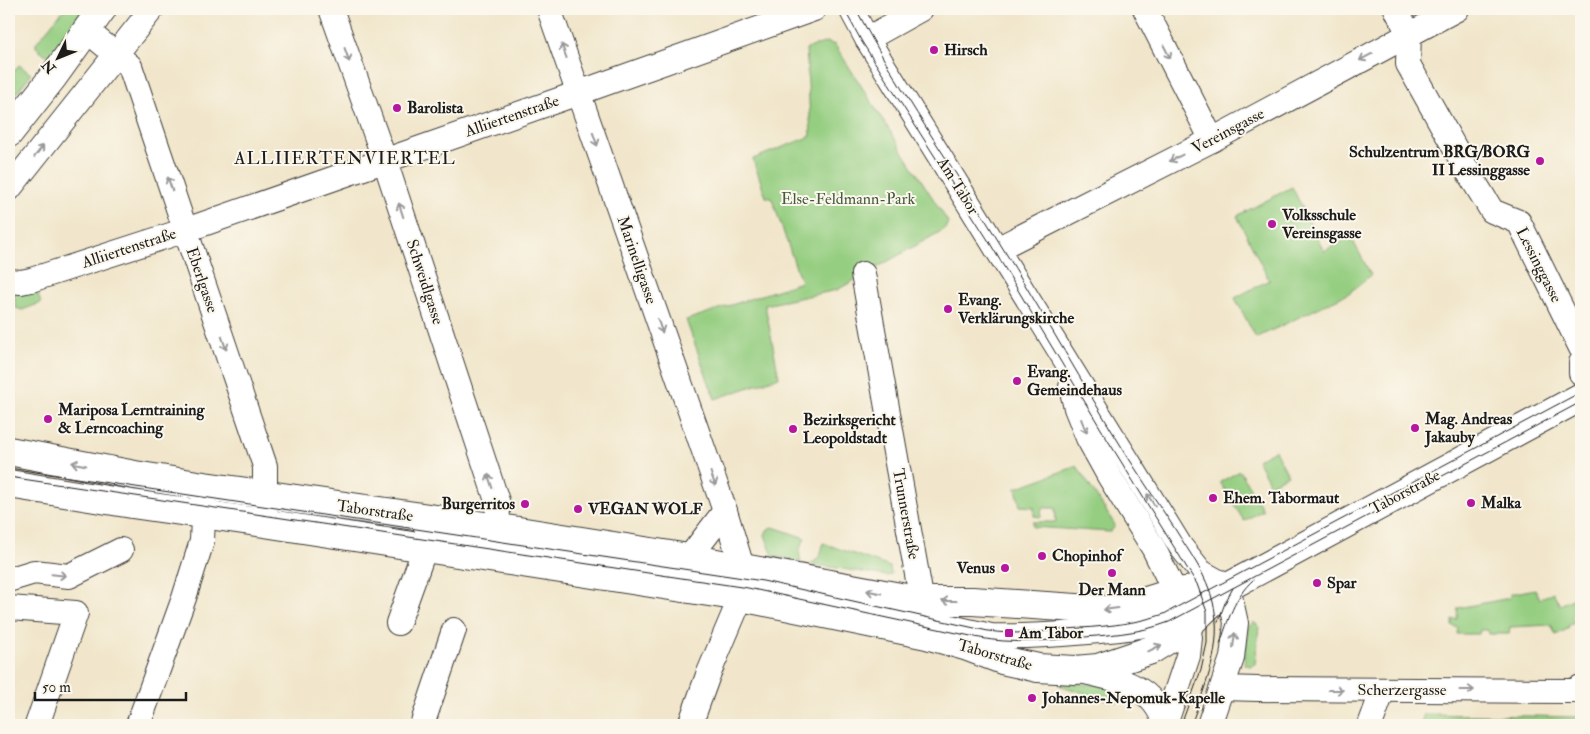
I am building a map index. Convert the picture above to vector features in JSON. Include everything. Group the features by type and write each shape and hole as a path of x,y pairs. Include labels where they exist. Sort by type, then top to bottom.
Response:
{"main road":[{"path":"9,133 53,77 102,9"},
{"name":"Taborstraße","path":"925,619 972,601 1106,610 1133,605 1182,609 1581,397"},
{"name":"Taborstraße","path":"9,451 135,475 204,501"},
{"name":"Taborstraße","path":"9,484 204,501 741,582 925,619 965,646 1002,660 1038,668 1075,670 1098,668 1148,652 1169,641 1182,609"},
{"name":"Taborstraße","path":"497,544 688,558 741,582"}],"street":[{"path":"9,189 152,9"},
{"name":"Schweidlgasse","path":"331,9 385,161 498,504 497,544"},
{"name":"Marinelligasse","path":"549,9 725,511 741,582"},
{"name":"Alliiertenstraße","path":"9,281 21,282 31,280 186,230 814,9"},
{"name":"Am Tabor","path":"851,9 866,40 1181,547 1201,572 1228,586"},
{"path":"866,40 921,9"},
{"path":"1145,9 1212,140"},
{"name":"Lessinggasse","path":"1396,9 1409,34 1408,64 1492,211 1519,222 1581,348"},
{"name":"Vereinsgasse","path":"997,250 1212,140 1457,9"},
{"name":"Eberlgasse","path":"86,30 130,66 265,466 265,510"},
{"name":"Trunnerstraße","path":"863,274 925,619"},
{"name":"Am Tabor","path":"1066,363 1076,408 1088,438 1154,549 1182,609"},
{"path":"1581,363 1581,373"},
{"name":"Taborstraße","path":"9,473 204,501"},
{"path":"138,725 184,598 202,541 204,501"},
{"path":"688,558 725,511"},
{"path":"398,623 427,534"},
{"path":"11,579 34,572 69,576 121,550"},
{"path":"690,725 741,582"},
{"path":"1209,725 1232,658 1236,623 1228,586"},
{"path":"9,608 76,613 37,725"},
{"path":"1165,725 1188,656 1190,638 1182,609"},
{"path":"422,725 454,630"},
{"path":"1075,670 1104,676 1141,690 1155,702 1163,716 1165,725"},
{"name":"Scherzergasse","path":"1222,688 1258,690 1573,691 1581,687"},
{"path":"1370,725 1383,690"}],"green space":[{"path":"64,9 83,9 55,54 46,55 36,47 36,43"},
{"name":"Else-Feldmann-Park","path":"827,42 835,45 948,222 945,229 837,290 765,305 779,377 715,399 686,320 801,282 772,199 766,197 753,159 811,136 806,49"},
{"path":"19,65 31,74 9,103 9,78"},
{"path":"1292,187 1324,251 1351,237 1371,275 1349,293 1256,338 1235,298 1269,280 1237,216"},
{"path":"34,290 37,292 41,303 22,310 16,308 14,294"},
{"path":"1275,450 1288,475 1270,484 1257,460"},
{"path":"1077,466 1115,525 1114,528 1110,532 1033,527 1033,522 1056,522 1055,508 1042,508 1041,517 1034,516 1034,507 1020,506 1016,488"},
{"path":"1240,471 1263,510 1244,521 1220,482"},
{"path":"773,527 805,538 800,550 801,562 773,556 765,535 767,530"},
{"path":"823,543 890,567 891,574 887,576 811,564 820,555"},
{"path":"1535,589 1540,599 1553,592 1560,605 1581,595 1581,610 1571,616 1574,622 1568,626 1569,628 1556,635 1551,625 1510,627 1509,634 1489,634 1488,630 1480,630 1479,634 1457,634 1458,628 1452,626 1452,620 1457,619 1458,608 1510,598 1510,594"},
{"path":"1253,622 1259,626 1255,664 1250,666 1244,664 1248,627"},
{"path":"1060,683 1102,685 1134,693 1117,702 1059,685"},
{"path":"1424,714 1581,717 1581,725 1420,725"}],"tram line":[{"path":"844,9 862,42 988,240 1107,439 1197,584 1207,612 1207,643 1201,670 1181,725"},
{"path":"856,9 901,88 999,242 1118,441 1202,573 1210,592 1216,618 1215,650 1207,680 1191,725"},
{"path":"9,468 763,581 988,631 1027,633 1115,625 1140,621 1164,614 1581,392"},
{"path":"9,477 748,588 980,638 1003,641 1038,641 1122,633 1146,629 1169,622 1581,402"},
{"path":"1220,644 1236,602 1253,580"},
{"path":"1218,622 1233,588"}],"place":[{"name":"Hirsch","path":"934,50"},
{"name":"Barolista","path":"397,108"},
{"name":"Schulzentrum BRG/BORG II Lessinggasse","path":"1540,161"},
{"name":"Volksschule Vereinsgasse","path":"1272,224"},
{"name":"Evang. Verklärungskirche","path":"948,309"},
{"name":"Evang. Gemeindehaus","path":"1017,381"},
{"name":"Mariposa Lerntraining & Lerncoaching","path":"48,419"},
{"name":"Mag. Andreas Jakauby","path":"1415,428"},
{"name":"Bezirksgericht Leopoldstadt","path":"793,429"},
{"name":"Ehem. Tabormaut","path":"1213,498"},
{"name":"Malka","path":"1471,503"},
{"name":"Burgerritos","path":"525,504"},
{"name":"VEGAN WOLF","path":"578,509"},
{"name":"Chopinhof","path":"1042,556"},
{"name":"Venus","path":"1005,568"},
{"name":"Der Mann","path":"1112,573"},
{"name":"Spar","path":"1317,583"},
{"name":"Am Tabor","path":"1009,633"},
{"name":"Johannes-Nepomuk-Kapelle","path":"1032,698"}],"district":[{"name":"ALLIIERTENVIERTEL","path":"345,158"}]}
